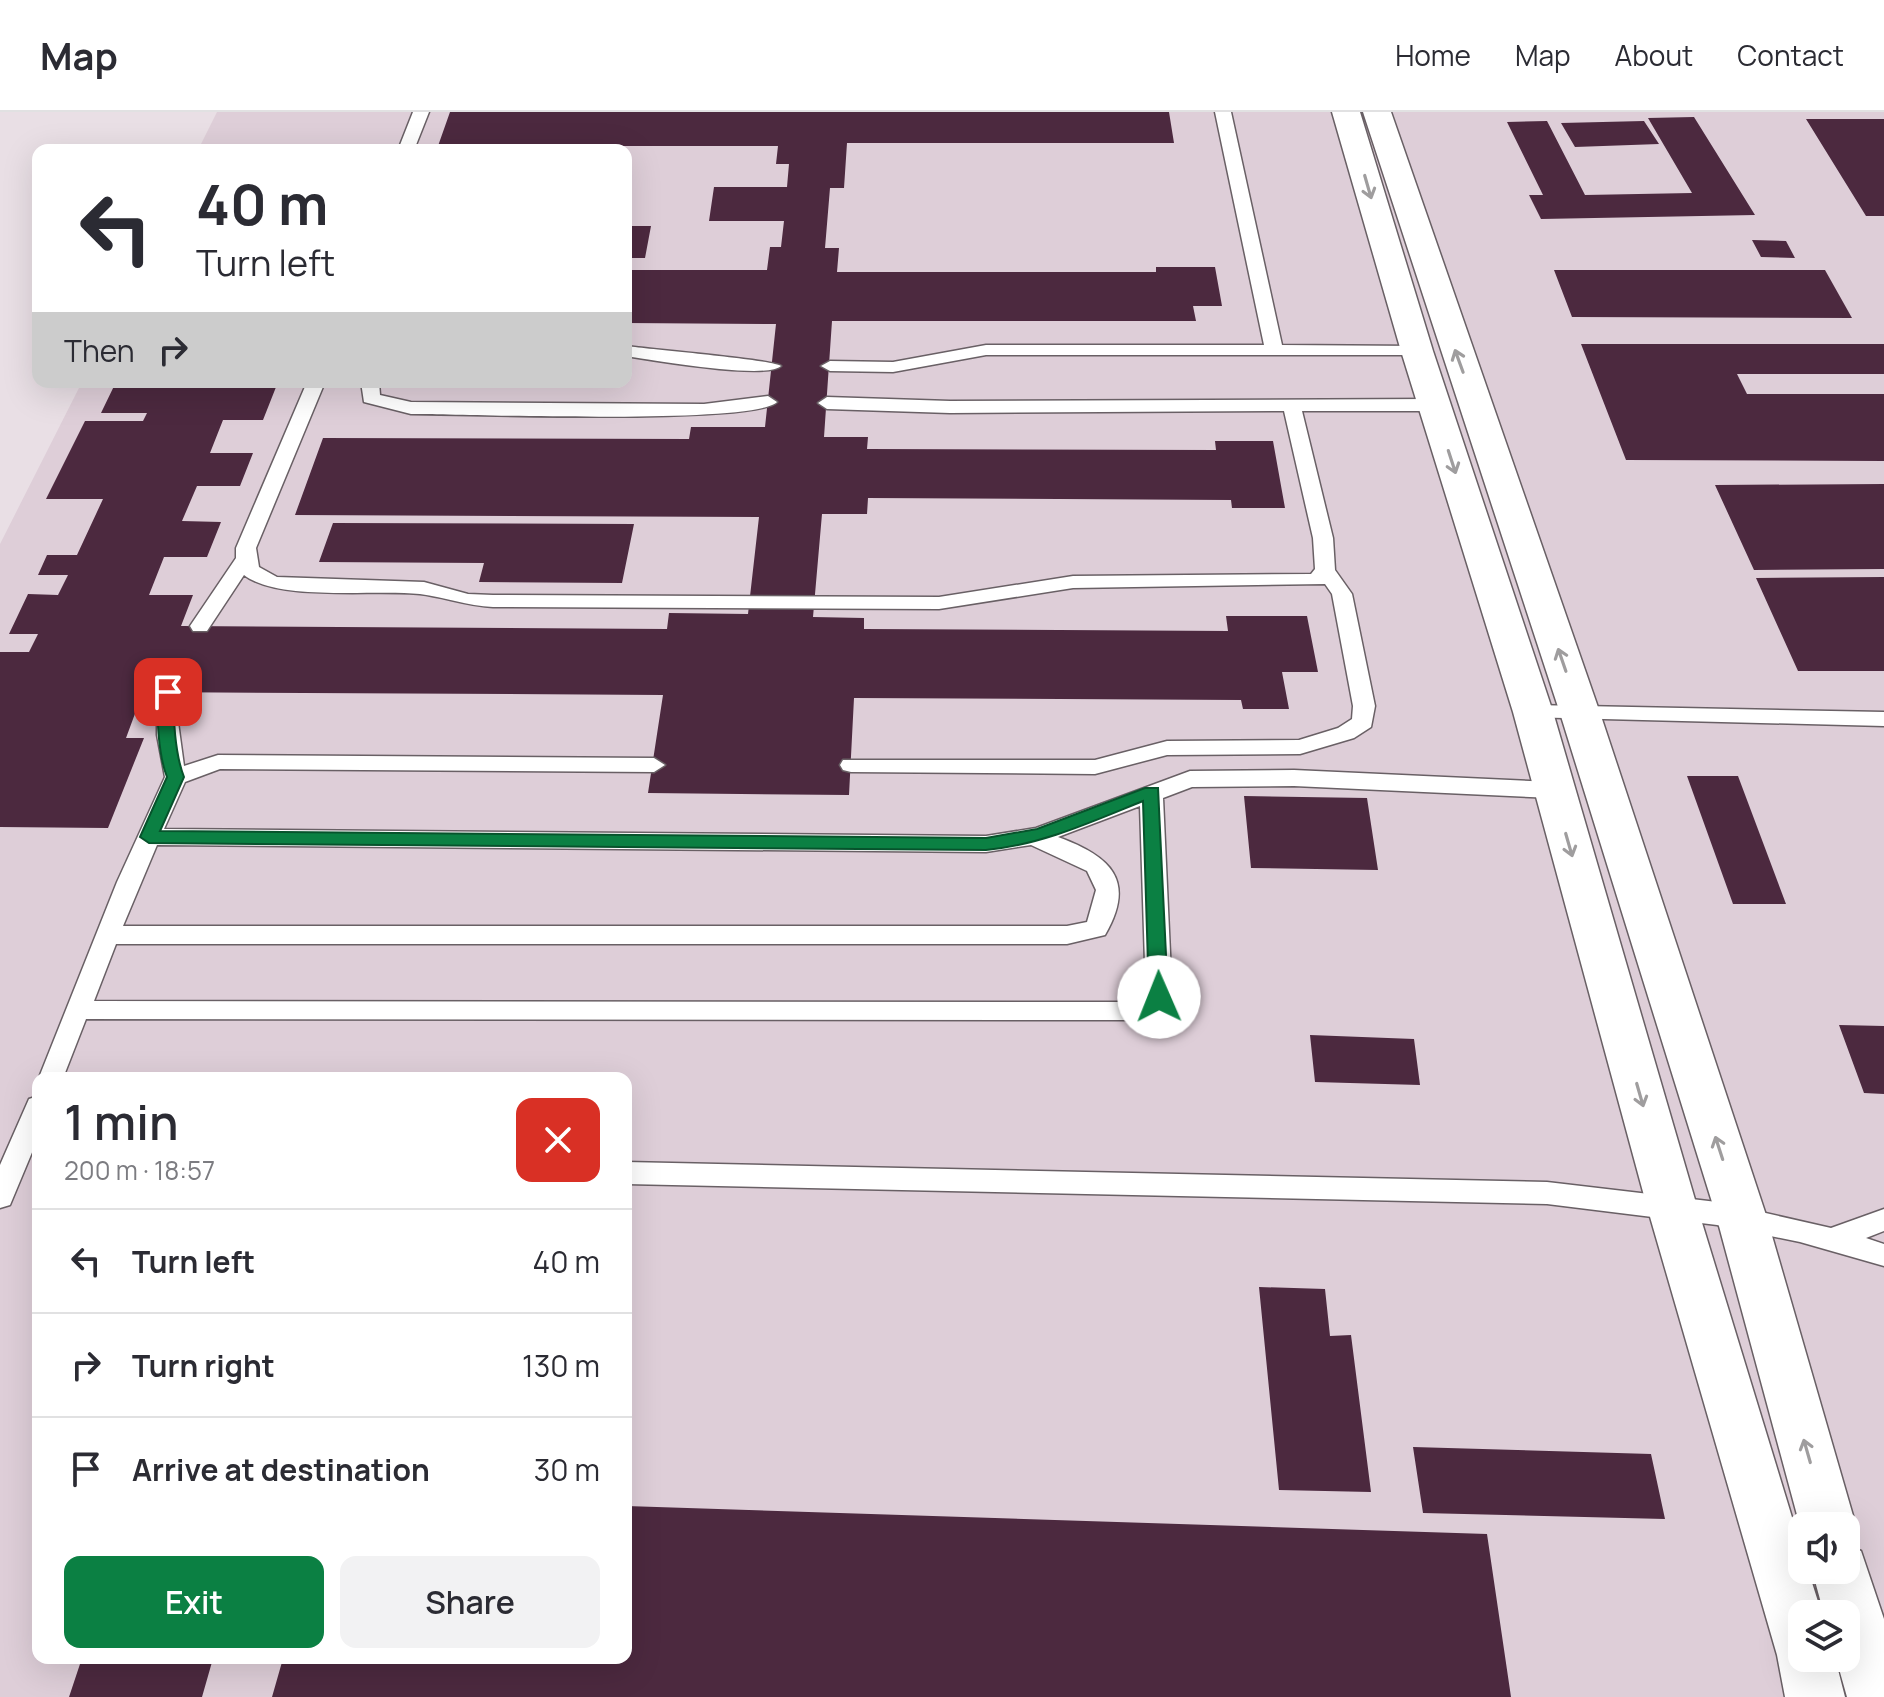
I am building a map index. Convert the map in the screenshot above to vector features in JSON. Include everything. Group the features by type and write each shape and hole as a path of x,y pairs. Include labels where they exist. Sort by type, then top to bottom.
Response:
{"street":[{"path":"1346,112 1433,405 1533,712 1671,1203 1788,1600"},
{"path":"1377,112 1580,713 1741,1215 1824,1512"},
{"path":"1845,1584 1877,1697"},
{"path":"1809,1672 1815,1697"}],"lane":[{"path":"408,144 421,112"},
{"path":"1223,112 1274,351"},
{"path":"830,366 893,367 986,350 1417,351"},
{"path":"632,352 709,363 772,366"},
{"path":"890,403 883,392 886,375 893,367"},
{"path":"200,626 244,561 246,548 313,388"},
{"path":"370,388 371,398 411,408 704,410 768,402"},
{"path":"827,403 950,407 1433,405"},
{"path":"851,765 1095,767 1167,748 1273,750 1300,747 1346,733 1363,722 1364,706 1342,594 1325,570 1323,538 1292,406"},
{"path":"244,561 251,574 274,583 424,588 467,600 493,601 939,603 1038,585 1073,582 1300,583 1317,580 1325,570"},
{"path":"168,692 164,709 169,726 169,761 176,777"},
{"path":"1533,712 1884,719"},
{"path":"53,1072 176,777 218,762 654,765"},
{"path":"149,837 970,844 1031,837 1190,779 1237,777 1553,790"},
{"path":"79,1010 1120,1014 1148,1011 1159,997 1151,792"},
{"path":"109,935 1067,935 1096,929 1107,910 1107,898 1104,876 1094,860 1031,837"},
{"path":"0,1197 32,1122"},
{"path":"632,1173 1547,1193 1671,1203 1741,1215 1834,1238 1884,1255"},
{"path":"1834,1238 1884,1220"}],"shaded area":[{"path":"217,112 1884,112 1884,1697 0,1697 0,544 79,388 632,388 632,144 201,144"}],"building":[{"path":"450,112 1169,112 1174,143 847,143 844,188 830,188 825,248 839,248 837,272 1156,272 1156,267 1215,267 1222,306 1193,306 1196,321 832,321 824,437 868,437 867,449 1216,450 1215,441 1273,441 1285,508 1232,508 1231,500 868,498 867,514 822,514 813,617 864,618 864,629 1228,631 1226,616 1307,616 1318,672 1282,672 1289,709 1243,709 1241,700 854,698 849,795 648,793 663,695 143,692 126,738 144,738 108,828 0,827 0,652 29,652 38,634 9,634 28,594 58,595 68,575 38,575 47,555 77,555 103,499 46,499 85,421 143,421 147,413 101,413 113,388 276,388 263,420 223,420 210,453 253,453 240,486 197,486 182,521 221,522 207,557 164,557 149,595 193,595 181,626 667,629 669,613 748,614 759,517 295,515 323,438 689,439 691,427 765,427 776,324 632,323 632,270 767,270 770,247 781,247 784,221 709,221 714,187 787,187 789,164 776,164 778,146 439,144"},
{"path":"1694,117 1755,215 1541,219 1529,195 1543,195 1507,122 1547,121 1585,195 1692,193 1648,118"},
{"path":"1806,119 1884,119 1884,216 1866,216"},
{"path":"1644,121 1659,144 1575,147 1561,123"},
{"path":"632,226 651,226 645,258 632,258"},
{"path":"1752,240 1786,241 1795,258 1761,257"},
{"path":"1554,270 1825,270 1852,318 1572,317"},
{"path":"1581,344 1884,344 1884,374 1737,374 1747,394 1884,394 1884,461 1626,460"},
{"path":"1884,484 1884,569 1754,570 1715,485"},
{"path":"333,523 634,524 622,583 479,582 484,563 319,562"},
{"path":"1884,577 1884,671 1798,671 1756,578"},
{"path":"1687,776 1738,776 1786,904 1733,904"},
{"path":"1244,796 1367,798 1378,870 1251,868"},
{"path":"1839,1025 1884,1026 1884,1094 1864,1093"},
{"path":"1310,1035 1414,1039 1420,1085 1315,1082"},
{"path":"1259,1287 1325,1289 1330,1336 1351,1335 1371,1492 1279,1490"},
{"path":"1413,1447 1651,1454 1665,1519 1423,1513"},
{"path":"632,1506 1487,1534 1511,1697 272,1697 281,1664 632,1664"},
{"path":"80,1664 211,1664 202,1697 69,1697"}],"route":[{"path":"168,692 164,709 171,742 169,761 176,777 149,837 986,844 1017,841 1043,834 1151,792 1159,997"}]}
